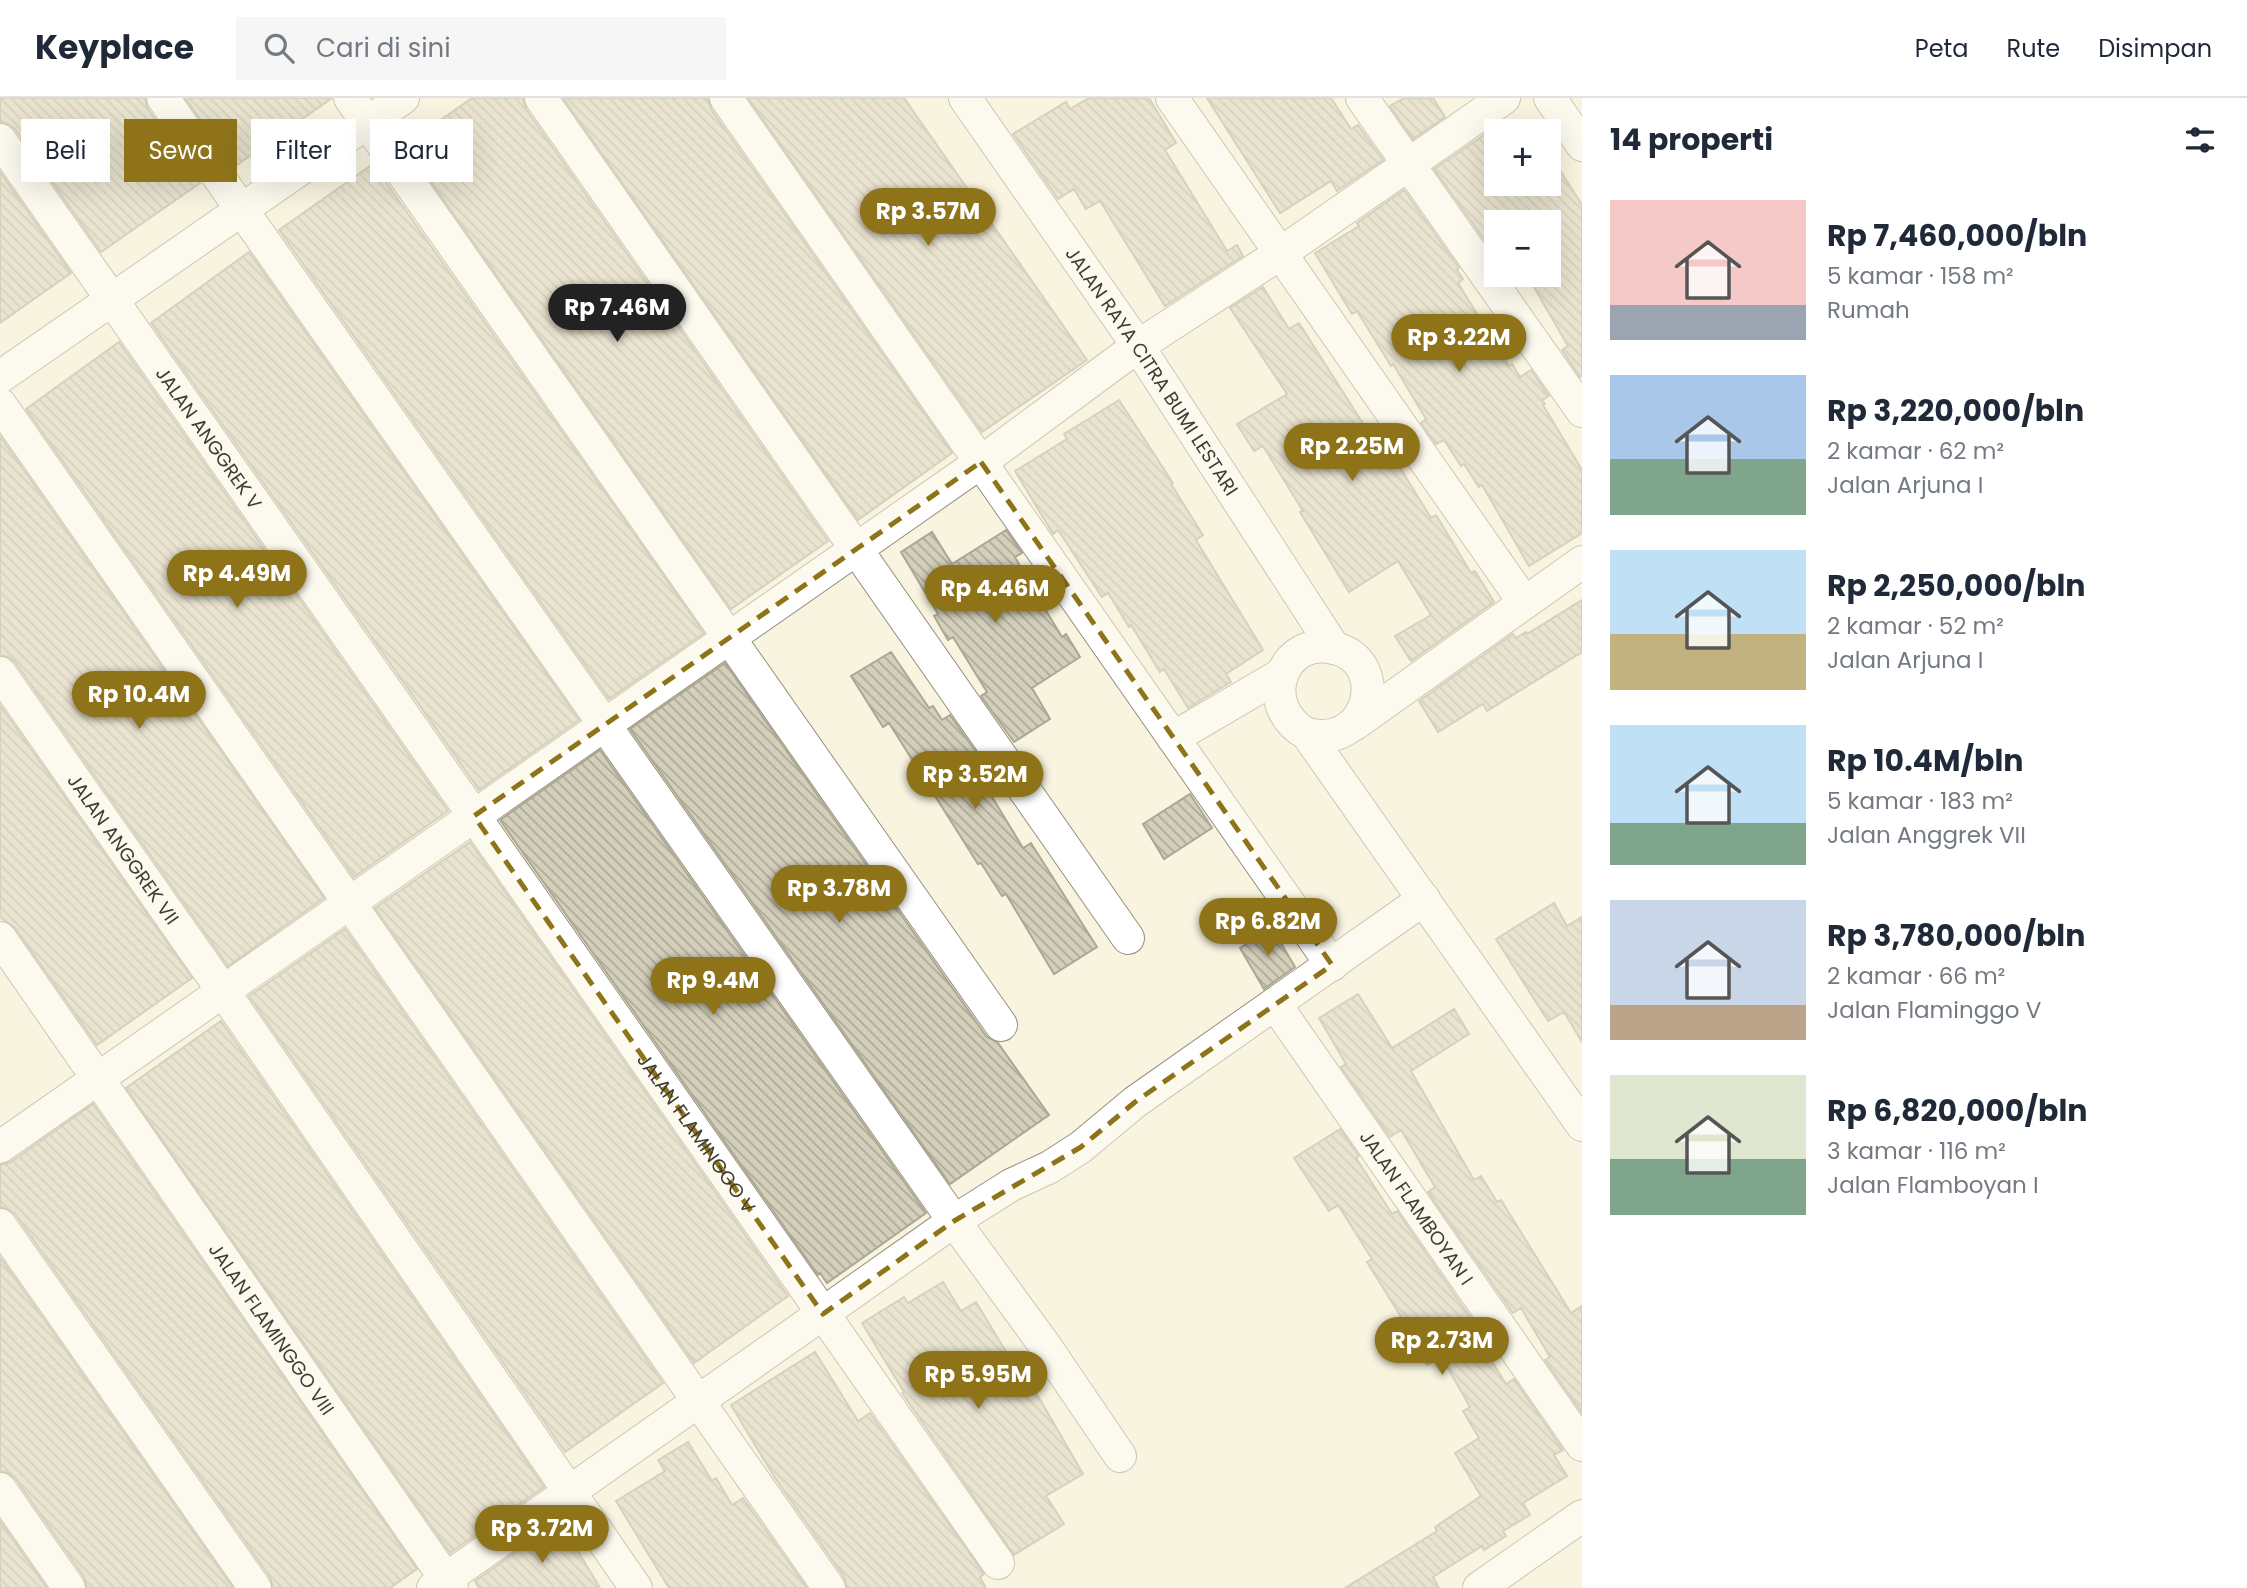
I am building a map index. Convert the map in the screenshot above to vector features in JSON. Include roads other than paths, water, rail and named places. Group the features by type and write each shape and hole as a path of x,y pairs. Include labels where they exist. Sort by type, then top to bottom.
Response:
{"street":[{"path":"163,98 954,1221 1046,1347 1120,1457"},
{"path":"0,377 241,210 358,110 403,98"},
{"path":"541,98 1128,938"},
{"path":"726,98 1332,965"},
{"name":"JALAN RAYA CITRA BUMI LESTARI","path":"965,98 1138,346 1334,648"},
{"path":"1172,98 1524,602"},
{"path":"1362,98 1582,411"},
{"path":"0,1147 857,550 1138,346 1281,253 1504,98"},
{"path":"1549,98 1582,145"},
{"path":"358,110 1001,1025"},
{"name":"JALAN ANGGREK V","path":"0,140 474,816"},
{"path":"0,404 829,1588"},
{"path":"1307,734 1330,736 1351,727 1582,562"},
{"path":"1351,727 1367,703 1368,689 1358,663 1334,648 1318,647 1304,651 1291,661 1282,674 1279,685 1282,709 1288,720 1307,734 1582,1125"},
{"name":"JALAN ANGGREK VII","path":"0,673 636,1588"},
{"path":"1173,738 1282,674"},
{"name":"JALAN FLAMINGGO V","path":"474,816 998,1563"},
{"path":"444,1585 571,1491 954,1221 1011,1185 1050,1167 1081,1147 1135,1102 1424,899"},
{"name":"JALAN FLAMINGGO VIII","path":"0,938 444,1585"},
{"name":"JALAN FLAMBOYAN I","path":"1275,1003 1582,1445"},
{"path":"0,1225 256,1588"},
{"path":"0,1489 69,1588"},
{"path":"1487,1586 1582,1516"}]}
